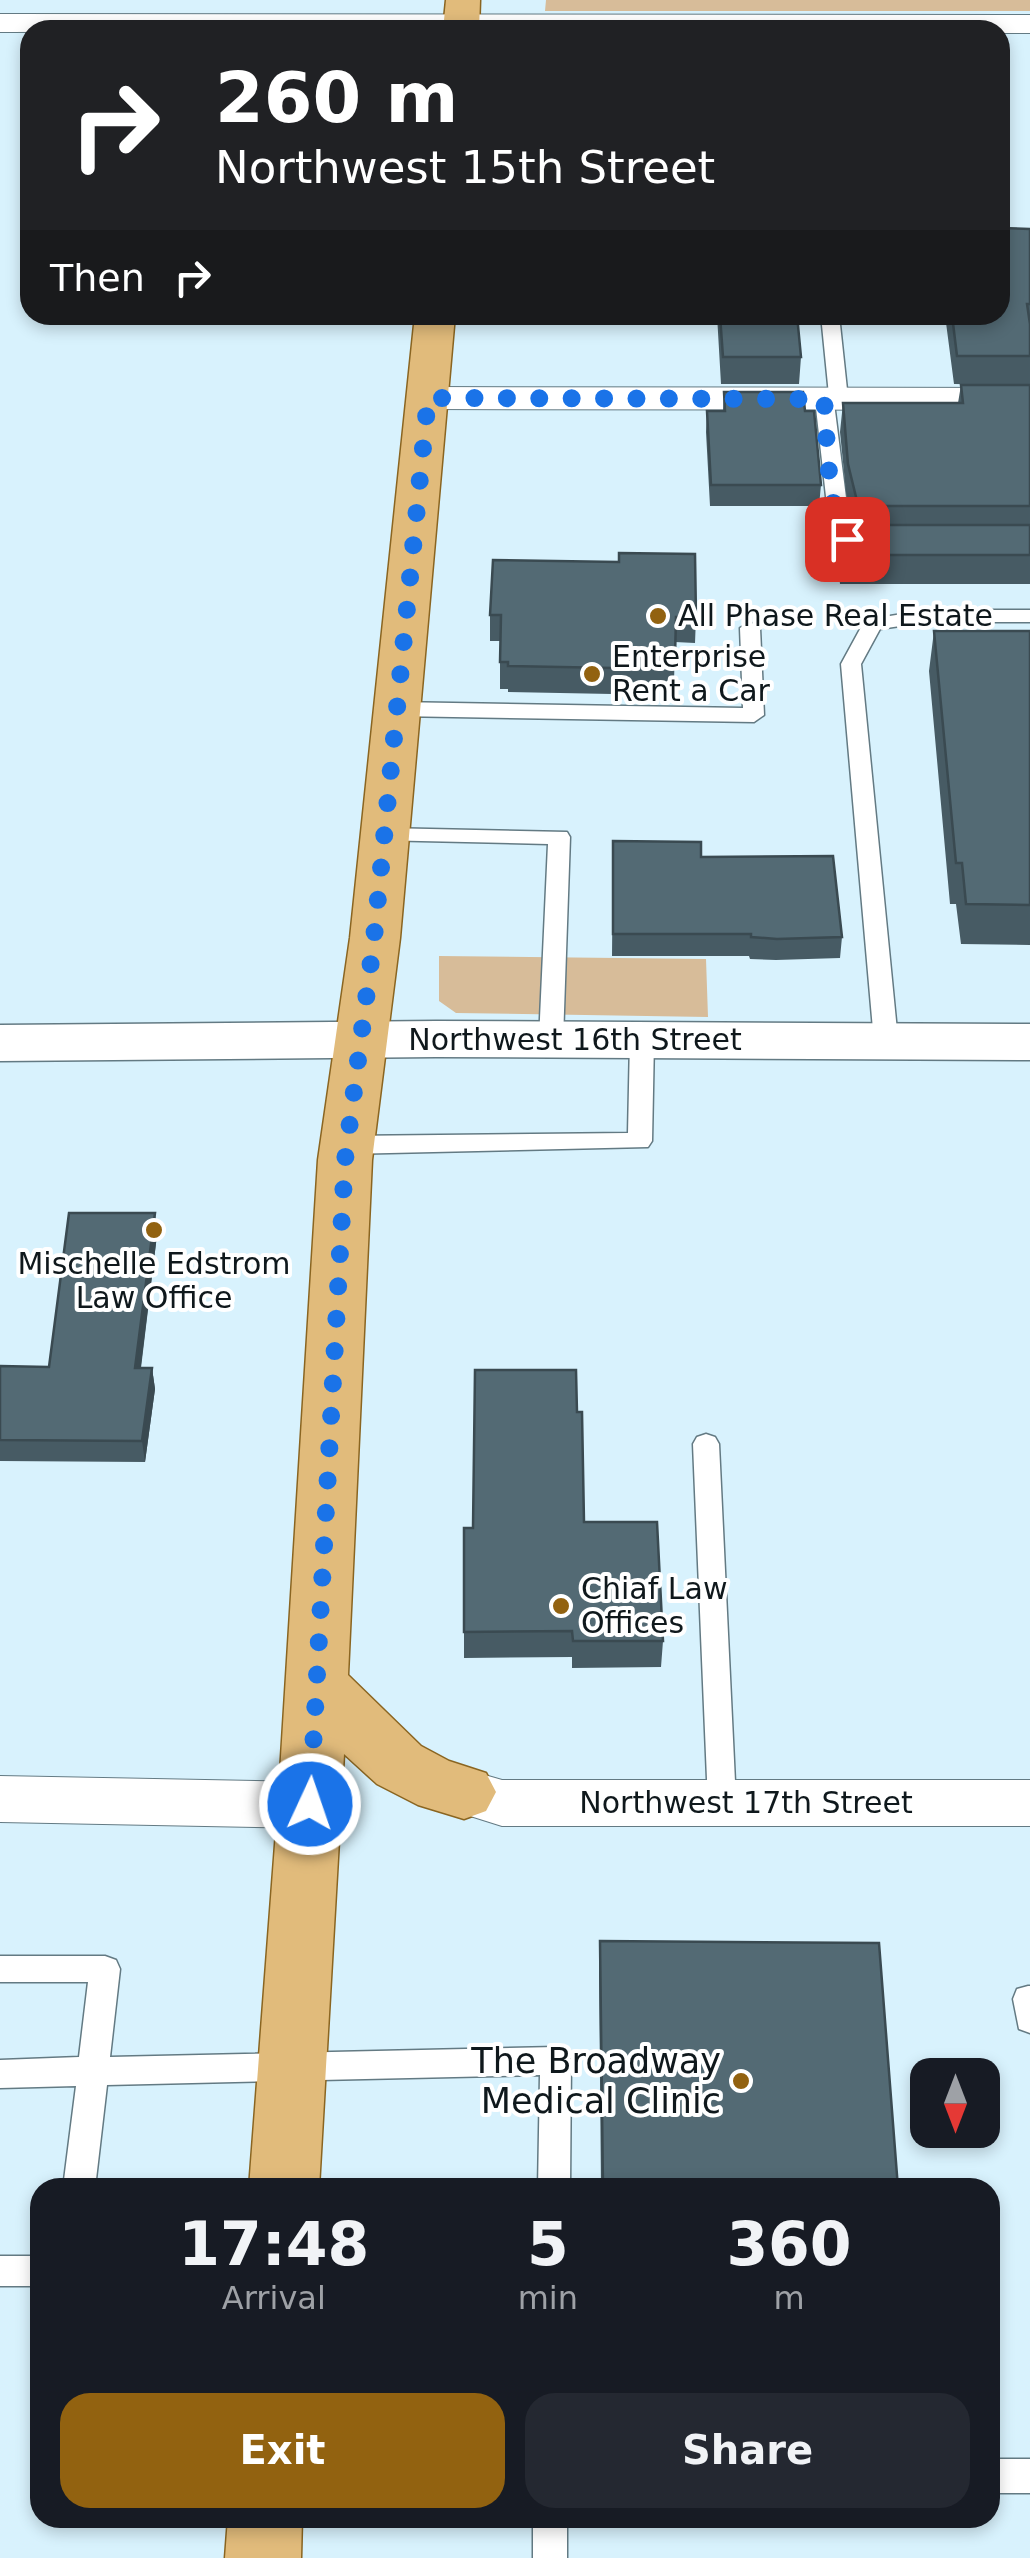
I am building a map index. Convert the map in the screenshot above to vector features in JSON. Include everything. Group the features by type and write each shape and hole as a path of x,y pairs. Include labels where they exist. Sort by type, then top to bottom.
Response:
{"main road":[{"path":"285,2178 310,1804 346,1144 374,938 434,325"},
{"path":"316,1683 390,1759 418,1780 464,1792"},
{"path":"263,2558 265,2528"}],"street":[{"path":"277,20 537,20"},
{"path":"428,398 1030,399"},
{"name":"Northwest 16th Street","path":"0,1043 1030,1042"},
{"name":"Northwest 17th Street","path":"464,1792 502,1803 1030,1803"},
{"path":"0,1799 310,1804"}],"lane":[{"path":"830,325 840,532 847,539 884,544"},
{"path":"886,1041 852,664 872,624 927,616 1030,616"},
{"path":"396,708 754,715 750,628"},
{"path":"384,835 558,838 550,1040"},
{"path":"346,1144 640,1142 642,1040"},
{"path":"706,1444 722,1803"},
{"path":"0,1968 106,1968 81,2178"},
{"path":"0,2074 556,2061 554,2178"},
{"path":"0,2271 30,2271"},
{"path":"1000,2476 1030,2476"},
{"path":"550,2528 550,2558"}],"shaded area":[{"path":"546,0 1030,0 1030,11 545,11"},
{"path":"439,956 706,959 708,1017 456,1013 439,1001"}],"building":[{"path":"1010,228 1030,229 1030,356 957,356 953,325 1010,325"},
{"path":"721,325 798,325 801,357 723,357"},
{"path":"961,385 1030,385 1030,506 870,506 857,501 848,464 843,403 963,403"},
{"path":"724,392 803,392 805,411 814,411 821,485 711,485 707,411 725,411"},
{"path":"837,514 869,525 1030,525 1030,555 842,555"},
{"path":"619,553 695,554 696,617 676,617 675,657 613,655 613,668 508,666 508,662 500,662 501,615 490,615 493,560 619,562"},
{"path":"934,631 1030,631 1030,905 966,904 962,863 956,863"},
{"path":"613,841 701,842 701,857 833,856 842,937 613,934"},
{"path":"69,1213 155,1213 135,1368 152,1368 142,1441 0,1440 0,1366 49,1367"},
{"path":"475,1370 576,1370 577,1412 582,1412 584,1522 657,1522 663,1641 573,1641 572,1631 464,1632 464,1528 473,1528"},
{"name":"The Broadway Medical Clinic","path":"600,1941 879,1943 897,2178 603,2178"}],"place":[{"name":"All Phase Real Estate","path":"658,616"},
{"name":"Enterprise Rent a Car","path":"592,674"},
{"name":"Mischelle Edstrom Law Office","path":"154,1230"},
{"name":"Chiaf Law Offices","path":"561,1606"},
{"name":"The Broadway Medical Clinic","path":"741,2081"}],"route":[{"path":"310,1804 345,1160 374,938 428,398 824,399 834,498 840,532 847,539"}]}
